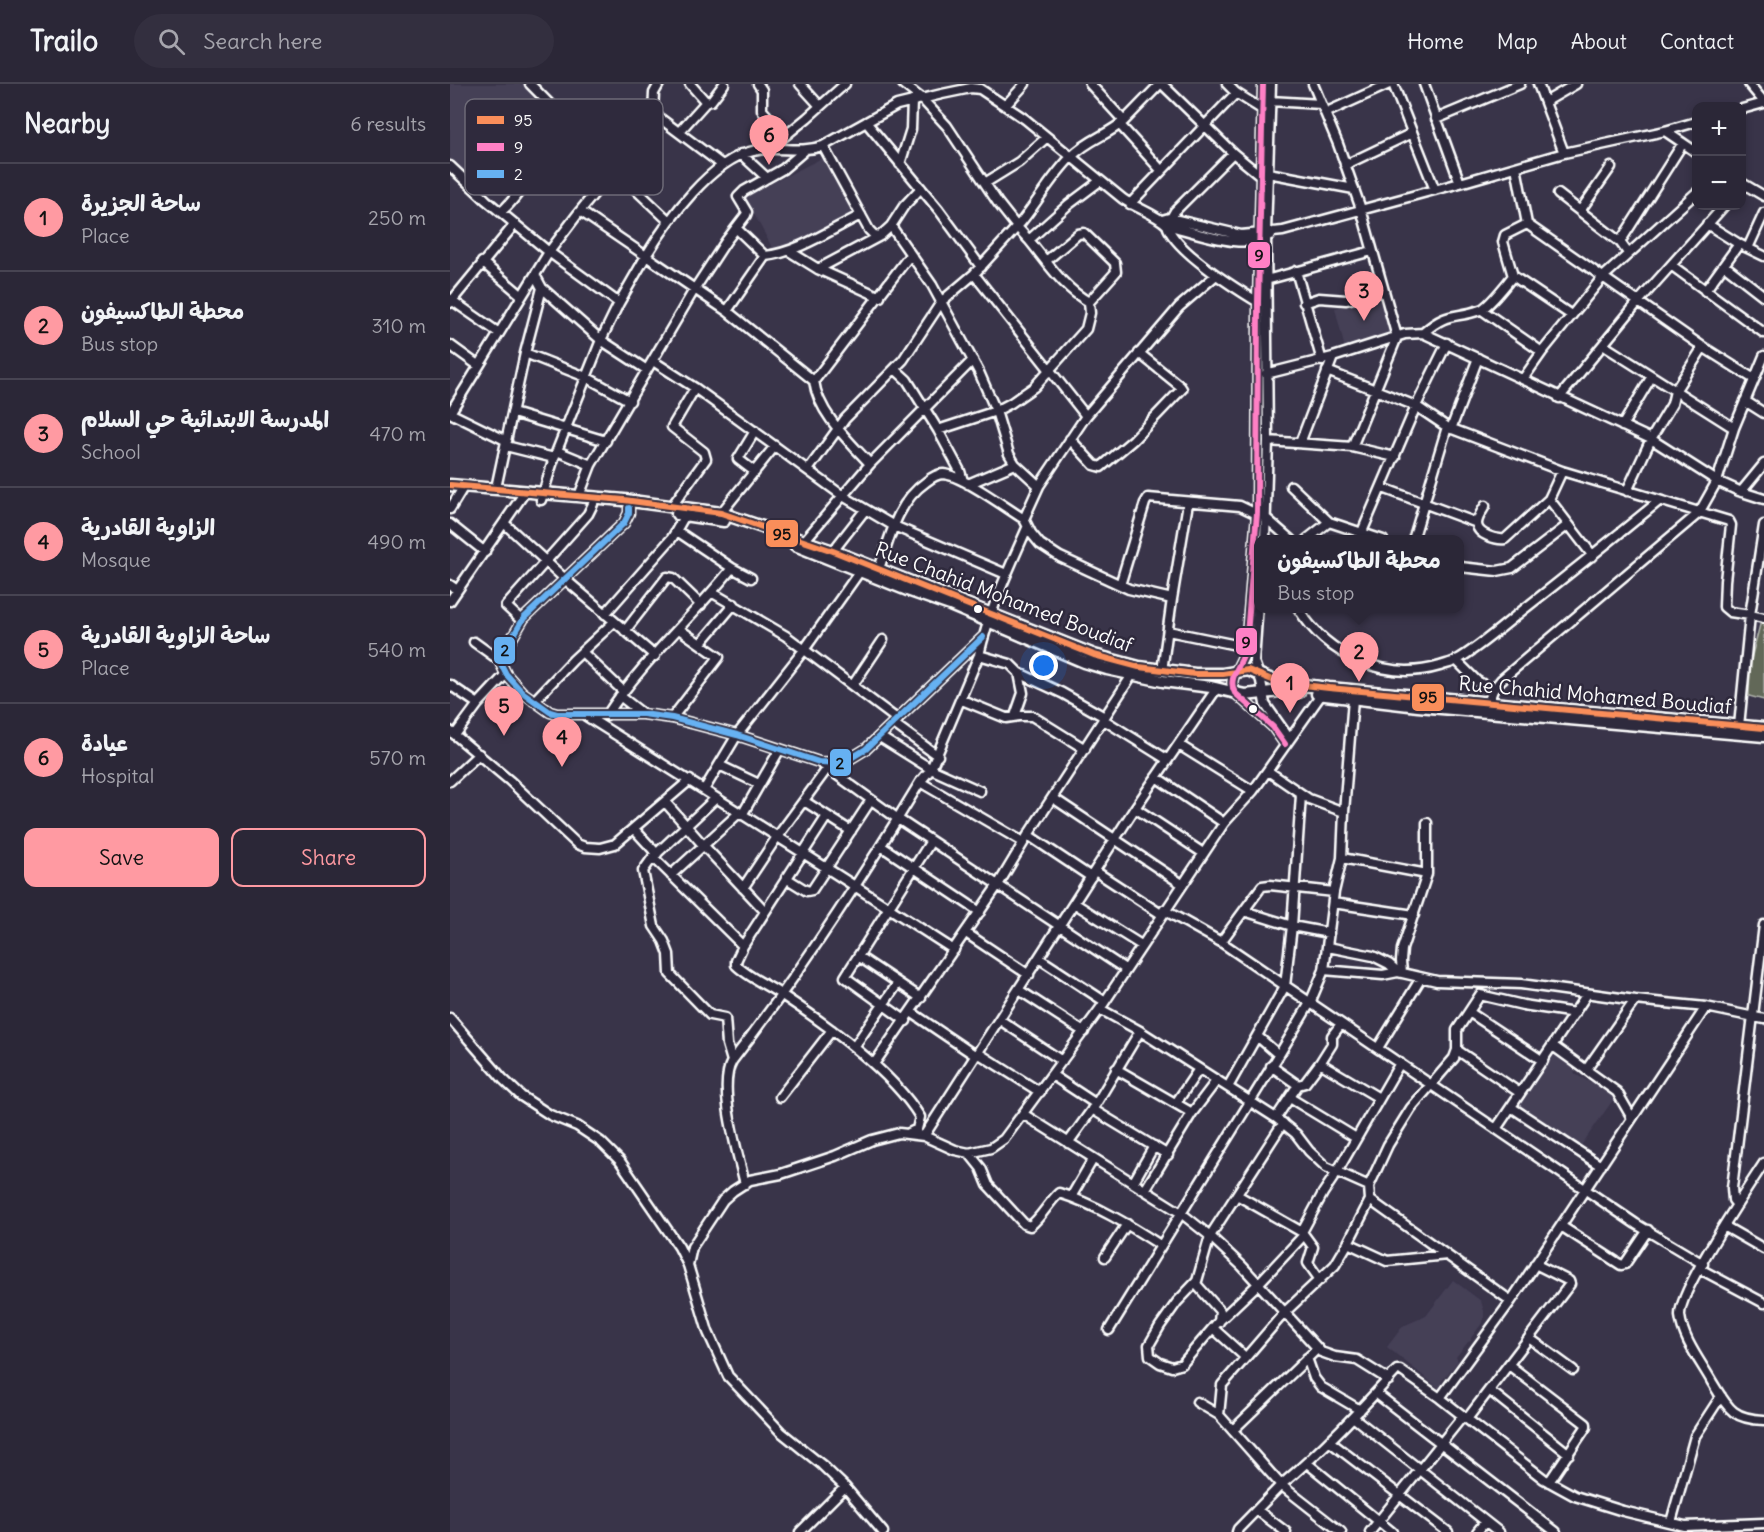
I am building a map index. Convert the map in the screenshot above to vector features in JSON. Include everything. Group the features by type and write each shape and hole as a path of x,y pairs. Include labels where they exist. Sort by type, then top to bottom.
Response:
{"main road":[{"name":"Rue Chahid Mohamed Boudiaf","path":"450,485 463,489 685,515 741,526 990,618"},
{"name":"Rue Chahid Mohamed Boudiaf","path":"450,491 496,488 523,495"},
{"name":"Rue Chahid Mohamed Boudiaf","path":"542,497 579,496 721,513 879,569 1063,648 1084,662 1250,696 1288,691 1353,699 1764,736"},
{"name":"Rue Chahid Mohamed Boudiaf","path":"1130,671 1212,675 1248,670 1277,682 1764,728"}],"street":[{"path":"530,84 546,99"},
{"path":"537,90 545,84"},
{"path":"654,99 659,84"},
{"path":"690,84 706,102"},
{"path":"679,132 706,102 711,101 724,84"},
{"path":"758,84 762,90 762,110 785,136"},
{"path":"800,84 820,106"},
{"path":"769,149 844,84"},
{"path":"1006,105 1025,84"},
{"path":"1090,84 1161,170"},
{"path":"808,470 838,427 895,369 911,349 942,301 974,274 1017,227 1071,157 1096,137 1122,123 1161,84 1204,128 1233,153 1265,175 1353,189"},
{"path":"1227,84 1236,93 1263,110"},
{"path":"1256,535 1266,280 1263,84"},
{"path":"1265,175 1271,84"},
{"path":"1313,84 1361,209 1396,337 1352,447"},
{"path":"1325,113 1391,84 1434,190"},
{"path":"1424,84 1460,183"},
{"path":"1437,119 1520,84"},
{"path":"1538,84 1564,153"},
{"path":"1545,102 1576,84"},
{"path":"1746,108 1764,102 1749,84"},
{"path":"897,105 907,85 947,126 1017,227 1069,287 1089,302"},
{"path":"542,497 555,455 601,340 646,256 669,221 721,164 741,154 769,149 804,150 823,146 897,105 971,86 986,92 1006,105 1130,204 1166,221 1241,235 1265,235 1564,153 1692,123"},
{"path":"1130,204 1236,93"},
{"path":"900,164 911,129 912,101"},
{"path":"1270,101 1321,104"},
{"path":"663,120 721,164"},
{"path":"866,122 921,188 981,267"},
{"path":"1665,131 1692,149"},
{"path":"1345,165 1412,133"},
{"path":"985,183 1019,162 1046,138"},
{"path":"1620,242 1683,143"},
{"path":"823,146 871,233 880,236"},
{"path":"579,496 591,465 694,290 747,212 738,197 744,191 783,170 804,150"},
{"path":"1166,221 1233,153"},
{"path":"741,154 767,178"},
{"path":"450,166 465,180"},
{"path":"1516,167 1527,224 1703,347 1758,377"},
{"path":"1581,212 1611,167"},
{"path":"1029,240 1068,205 1100,181"},
{"path":"1746,187 1764,196"},
{"path":"818,269 880,236 891,226 904,206 921,188"},
{"path":"1558,194 1620,242 1628,253"},
{"path":"482,195 549,252 619,303"},
{"path":"501,212 517,195"},
{"path":"591,465 506,444 450,413 549,252 593,195"},
{"path":"642,195 669,221"},
{"path":"1523,379 1602,278 1692,197"},
{"path":"1559,398 1638,302 1720,210"},
{"path":"580,211 727,311 814,381 818,397 838,427 870,464"},
{"path":"1748,248 1764,213"},
{"path":"727,311 765,256 789,251 861,215"},
{"path":"1166,221 1173,236 1215,276 1258,302"},
{"path":"499,333 451,301 515,224"},
{"path":"1527,224 1504,235 1503,243 1514,276 1571,315"},
{"path":"1707,224 1764,256"},
{"path":"891,226 942,301 973,360 996,411 1009,454 1015,464 1039,486"},
{"path":"736,228 765,256"},
{"path":"938,430 996,411 1025,393 1086,329 1090,313 1089,302 1117,269 1115,263 1086,234 1078,234 1046,261"},
{"path":"1265,235 1258,302 1266,374 1268,441 1265,535"},
{"path":"1705,291 1739,244"},
{"path":"789,251 818,269 880,297"},
{"path":"1266,280 1372,251"},
{"path":"814,381 910,255"},
{"path":"482,262 521,295"},
{"path":"1671,265 1764,333"},
{"path":"1724,265 1764,296"},
{"path":"1296,271 1322,361"},
{"path":"974,274 1086,416"},
{"path":"535,275 542,288 601,340 647,370"},
{"path":"1024,519 1039,486 1086,416 1179,307 1215,276"},
{"path":"1423,333 1437,321 1449,316 1482,310 1514,276"},
{"path":"496,488 525,353 542,288"},
{"path":"1304,303 1319,298 1346,300 1383,291"},
{"path":"1482,310 1542,352"},
{"path":"1266,374 1322,361 1410,333 1423,333 1651,439 1717,481 1764,499"},
{"path":"1362,532 1383,488 1416,406 1447,343"},
{"path":"450,345 479,366"},
{"path":"1602,345 1734,428"},
{"path":"1627,491 1651,439 1672,405 1675,391 1703,347"},
{"path":"1070,439 1094,465 1101,466 1133,440 1182,389 1139,352"},
{"path":"525,353 586,377 630,401"},
{"path":"1488,703 1493,690 1501,680 1699,513 1717,481 1734,428 1758,377 1764,356"},
{"path":"1300,443 1333,357"},
{"path":"1414,535 1423,502 1449,428 1478,358"},
{"path":"804,541 870,464 973,360"},
{"path":"653,362 695,388 865,510 894,526 1006,574"},
{"path":"895,369 907,380 926,408 965,483"},
{"path":"1327,372 1416,406 1449,428 1562,471 1727,520 1731,524 1724,607 1729,612 1764,618"},
{"path":"1622,426 1652,376"},
{"path":"672,506 706,459 704,452 672,427 695,388"},
{"path":"1745,401 1764,413"},
{"path":"513,413 606,441"},
{"path":"755,431 738,459 755,472"},
{"path":"1268,441 1352,447 1395,458"},
{"path":"721,513 775,446"},
{"path":"965,483 1015,464"},
{"path":"1741,492 1764,464"},
{"path":"1383,488 1477,523 1481,531 1498,539 1506,539 1549,499 1562,471"},
{"path":"879,569 894,526 909,497 930,479 944,474 965,483 1024,519 1027,528 1047,550 1120,585 1172,599"},
{"path":"1291,486 1329,522 1370,535"},
{"path":"450,509 463,489"},
{"path":"450,601 454,587 485,552 523,495"},
{"path":"1120,585 1147,499 1240,506 1267,519 1285,535"},
{"path":"1549,499 1593,556"},
{"path":"1301,613 1323,639 1362,662 1406,672 1425,670 1456,660 1593,556 1659,501"},
{"path":"1162,671 1188,503"},
{"path":"522,621 506,606 588,514 593,504"},
{"path":"1477,523 1485,506"},
{"path":"499,660 522,621 624,523 629,508"},
{"path":"833,551 865,510"},
{"path":"605,614 677,531 685,515"},
{"path":"1312,535 1329,522"},
{"path":"504,523 655,656"},
{"path":"450,524 485,552"},
{"path":"1464,567 1506,570 1568,525"},
{"path":"1739,726 1750,615 1764,525"},
{"path":"745,1184 730,1117 727,1071 732,1061 782,995 856,886 921,782 932,770 979,655 983,637 1006,574 1027,528"},
{"path":"677,531 751,578"},
{"path":"607,715 621,693 732,568"},
{"path":"704,790 736,735 804,650 860,571"},
{"path":"625,631 667,577 672,578 701,605"},
{"path":"1254,581 1253,656 1266,707 1287,741"},
{"path":"713,592 778,631 853,685 938,756"},
{"path":"700,643 734,604"},
{"path":"1256,613 1243,660 1231,683 1235,693 1287,741"},
{"path":"534,701 614,622"},
{"path":"672,718 719,657 679,629"},
{"path":"1167,632 1246,647"},
{"path":"474,642 499,660 506,674 534,701 557,714 586,716 643,714 672,718 736,735 819,762 843,763 880,737 983,637"},
{"path":"853,685 883,640"},
{"path":"582,652 643,714"},
{"path":"979,655 1010,664 1019,673 1062,693 1101,715 1104,720 1168,760"},
{"path":"1456,660 1477,681 1493,690"},
{"path":"874,1064 906,1021 998,885 1026,838 1104,720 1130,671"},
{"path":"1015,716 1023,693 1019,673"},
{"path":"506,674 453,733 581,846 608,847 634,829 690,780"},
{"path":"450,684 478,704"},
{"path":"924,1136 1135,808 1217,688"},
{"path":"688,1265 692,1247 723,1200 750,1180 781,1174 835,1156 882,1136 909,1133 924,1136 955,1150 969,1153 991,1148 1004,1139 1084,1032 1162,912 1224,823 1253,791 1321,695"},
{"path":"1108,1330 1279,1055 1310,1003 1324,970 1334,892 1342,858 1353,699"},
{"path":"962,700 1006,718 1032,716 1085,749"},
{"path":"586,716 954,950"},
{"path":"880,737 932,770 980,791"},
{"path":"1179,745 1253,791"},
{"path":"671,875 740,814 780,749"},
{"path":"450,781 479,754"},
{"path":"819,762 898,819 1125,969"},
{"path":"718,765 759,784"},
{"path":"743,888 827,769"},
{"path":"1268,771 1301,795 1344,812"},
{"path":"1156,777 1224,823"},
{"path":"921,782 1221,942 1701,1266 1764,1303"},
{"path":"1228,1086 1285,986 1292,926 1301,795"},
{"path":"716,798 655,855 643,871 654,926 669,954 670,974 710,1015 725,1018 732,1061"},
{"path":"1053,798 1182,884"},
{"path":"786,878 810,891 871,800"},
{"path":"804,801 851,831"},
{"path":"666,802 765,910"},
{"path":"1135,808 1203,853"},
{"path":"827,816 743,946 736,961 737,967 832,1030 874,1064 908,1101 920,1118 917,1129 909,1133"},
{"path":"1400,972 1401,955 1427,874 1427,823"},
{"path":"634,829 671,875 743,946"},
{"path":"906,1021 845,978 931,841"},
{"path":"881,846 980,912"},
{"path":"1342,858 1427,874"},
{"path":"1221,942 1262,886 1334,892"},
{"path":"1074,903 1141,945"},
{"path":"1333,903 1414,915"},
{"path":"1244,911 1292,926 1329,933"},
{"path":"1737,1205 1733,1200 1732,1188 1764,925"},
{"path":"966,933 1029,975"},
{"path":"1328,947 1373,956 1400,972 1421,978 1447,982 1521,984 1635,1000 1706,1007 1764,1019"},
{"path":"858,956 921,998"},
{"path":"1040,959 1140,1031 1280,1121 1300,1138 1319,1161 1369,1186"},
{"path":"1324,970 1383,975 1400,972"},
{"path":"1378,1048 1421,978"},
{"path":"854,1047 898,983"},
{"path":"1474,983 1480,996"},
{"path":"1019,990 1084,1032"},
{"path":"1496,1129 1587,994"},
{"path":"1219,1415 1222,1385 1285,1312 1335,1265 1370,1200 1369,1186 1388,1144 1411,1108 1455,1058 1457,1030 1480,996"},
{"path":"1480,996 1575,1013"},
{"path":"1586,1070 1635,1000"},
{"path":"1440,1398 1511,1301 1706,1007"},
{"path":"911,1012 1040,1092"},
{"path":"1469,1012 1543,1061"},
{"path":"450,1018 502,1080 521,1096 550,1115 577,1126 612,1152 679,1246 688,1265 708,1332 728,1376 781,1432 845,1487 883,1532"},
{"path":"1000,1020 1062,1061"},
{"path":"1341,1024 1332,1036 1332,1044 1320,1063 1305,1083 1298,1085 1237,1195 1210,1236 1196,1284 1177,1302 1149,1345 1150,1356 1160,1364 1172,1367 1182,1364 1303,1233 1326,1186 1337,1172 1400,1063"},
{"path":"780,1097 832,1030"},
{"path":"1068,1143 1094,1107 1140,1031"},
{"path":"1257,1036 1279,1055"},
{"path":"1553,1046 1617,1092 1632,1118"},
{"path":"1457,1050 1521,1093"},
{"path":"1320,1063 1379,1098"},
{"path":"1271,1066 1298,1085"},
{"path":"1176,1103 1199,1069"},
{"path":"1116,1070 1192,1113"},
{"path":"1052,1075 1094,1107 1168,1155"},
{"path":"1145,1190 1192,1113 1217,1080"},
{"path":"1290,1098 1356,1138"},
{"path":"1511,1107 1601,1166"},
{"path":"1023,1114 1181,1213 1210,1236 1285,1312 1317,1349 1326,1355 1357,1360 1389,1380"},
{"path":"1133,1183 1154,1146"},
{"path":"981,1167 991,1148"},
{"path":"969,1153 981,1167 988,1185 1024,1224 1029,1226 1036,1221 1049,1202 1059,1193 1127,1224 1160,1245"},
{"path":"1071,1197 1093,1159"},
{"path":"1764,1163 1701,1266 1682,1303 1681,1318 1688,1341 1729,1408 1741,1417 1764,1420"},
{"path":"1754,1178 1764,1184"},
{"path":"1237,1195 1303,1233 1313,1246 1308,1263 1320,1280"},
{"path":"1370,1200 1511,1301"},
{"path":"1105,1257 1127,1224"},
{"path":"1562,1226 1621,1265 1625,1264 1647,1230"},
{"path":"1724,1226 1764,1249"},
{"path":"1348,1243 1387,1261 1447,1255"},
{"path":"679,1246 692,1247"},
{"path":"1370,1532 1440,1443 1489,1390 1570,1283 1535,1264"},
{"path":"1196,1284 1220,1311 1216,1326"},
{"path":"1216,1326 1245,1357"},
{"path":"1529,1338 1573,1370"},
{"path":"1233,1430 1317,1349"},
{"path":"1307,1358 1314,1378 1321,1387 1360,1410"},
{"path":"1509,1365 1586,1424 1569,1454 1549,1482"},
{"path":"1237,1532 1281,1485 1307,1463 1377,1394 1397,1370 1404,1371 1559,1489 1594,1503 1671,1522 1683,1529 1718,1529 1764,1523"},
{"path":"1489,1390 1569,1454"},
{"path":"1377,1394 1556,1532"},
{"path":"1671,1522 1695,1436 1721,1396"},
{"path":"1197,1402 1219,1415 1281,1485 1341,1532"},
{"path":"1353,1417 1499,1532"},
{"path":"1329,1441 1448,1532"},
{"path":"1307,1463 1392,1532"},
{"path":"800,1532 845,1487"},
{"path":"1257,1510 1286,1532"},
{"path":"1477,1532 1485,1521"}],"shaded area":[{"path":"450,84 523,84 538,99 465,99 465,173 450,159"},
{"path":"826,156 855,214 776,255 745,197"},
{"path":"1382,295 1394,335 1345,349 1335,308"},
{"path":"1553,1051 1572,1064 1575,1074 1589,1082 1596,1081 1615,1097 1578,1150 1516,1107"},
{"path":"1453,1280 1481,1301 1484,1317 1471,1341 1456,1357 1458,1361 1441,1382 1445,1386 1441,1390 1387,1347 1403,1326 1426,1316"}],"green space":[{"path":"1761,621 1764,622 1764,700 1749,696 1750,663"}],"transit line":[{"name":"9","path":"1255,535 1263,84"},
{"name":"95","path":"450,485 624,500 721,513 833,551 1094,655 1139,667 1195,674 1223,674 1248,670 1277,682 1329,688 1764,728"},
{"name":"2","path":"629,508 624,523 524,618 499,660 506,674 522,692 550,712 557,714 643,714 672,718 737,735 819,762 843,763 866,749 983,637"},
{"name":"9","path":"1254,550 1246,647 1234,676 1233,687 1235,693 1273,727 1285,744"}],"place":[{"name":"عيادة","path":"769,165"},
{"name":"المدرسة الابتدائية حي السلام","path":"1364,321"},
{"name":"محطة الطاكسيفون","path":"1359,682"},
{"name":"ساحة الجزيرة","path":"1290,713"},
{"name":"ساحة الزاوية القادرية","path":"504,736"},
{"name":"الزاوية القادرية","path":"562,767"}]}
